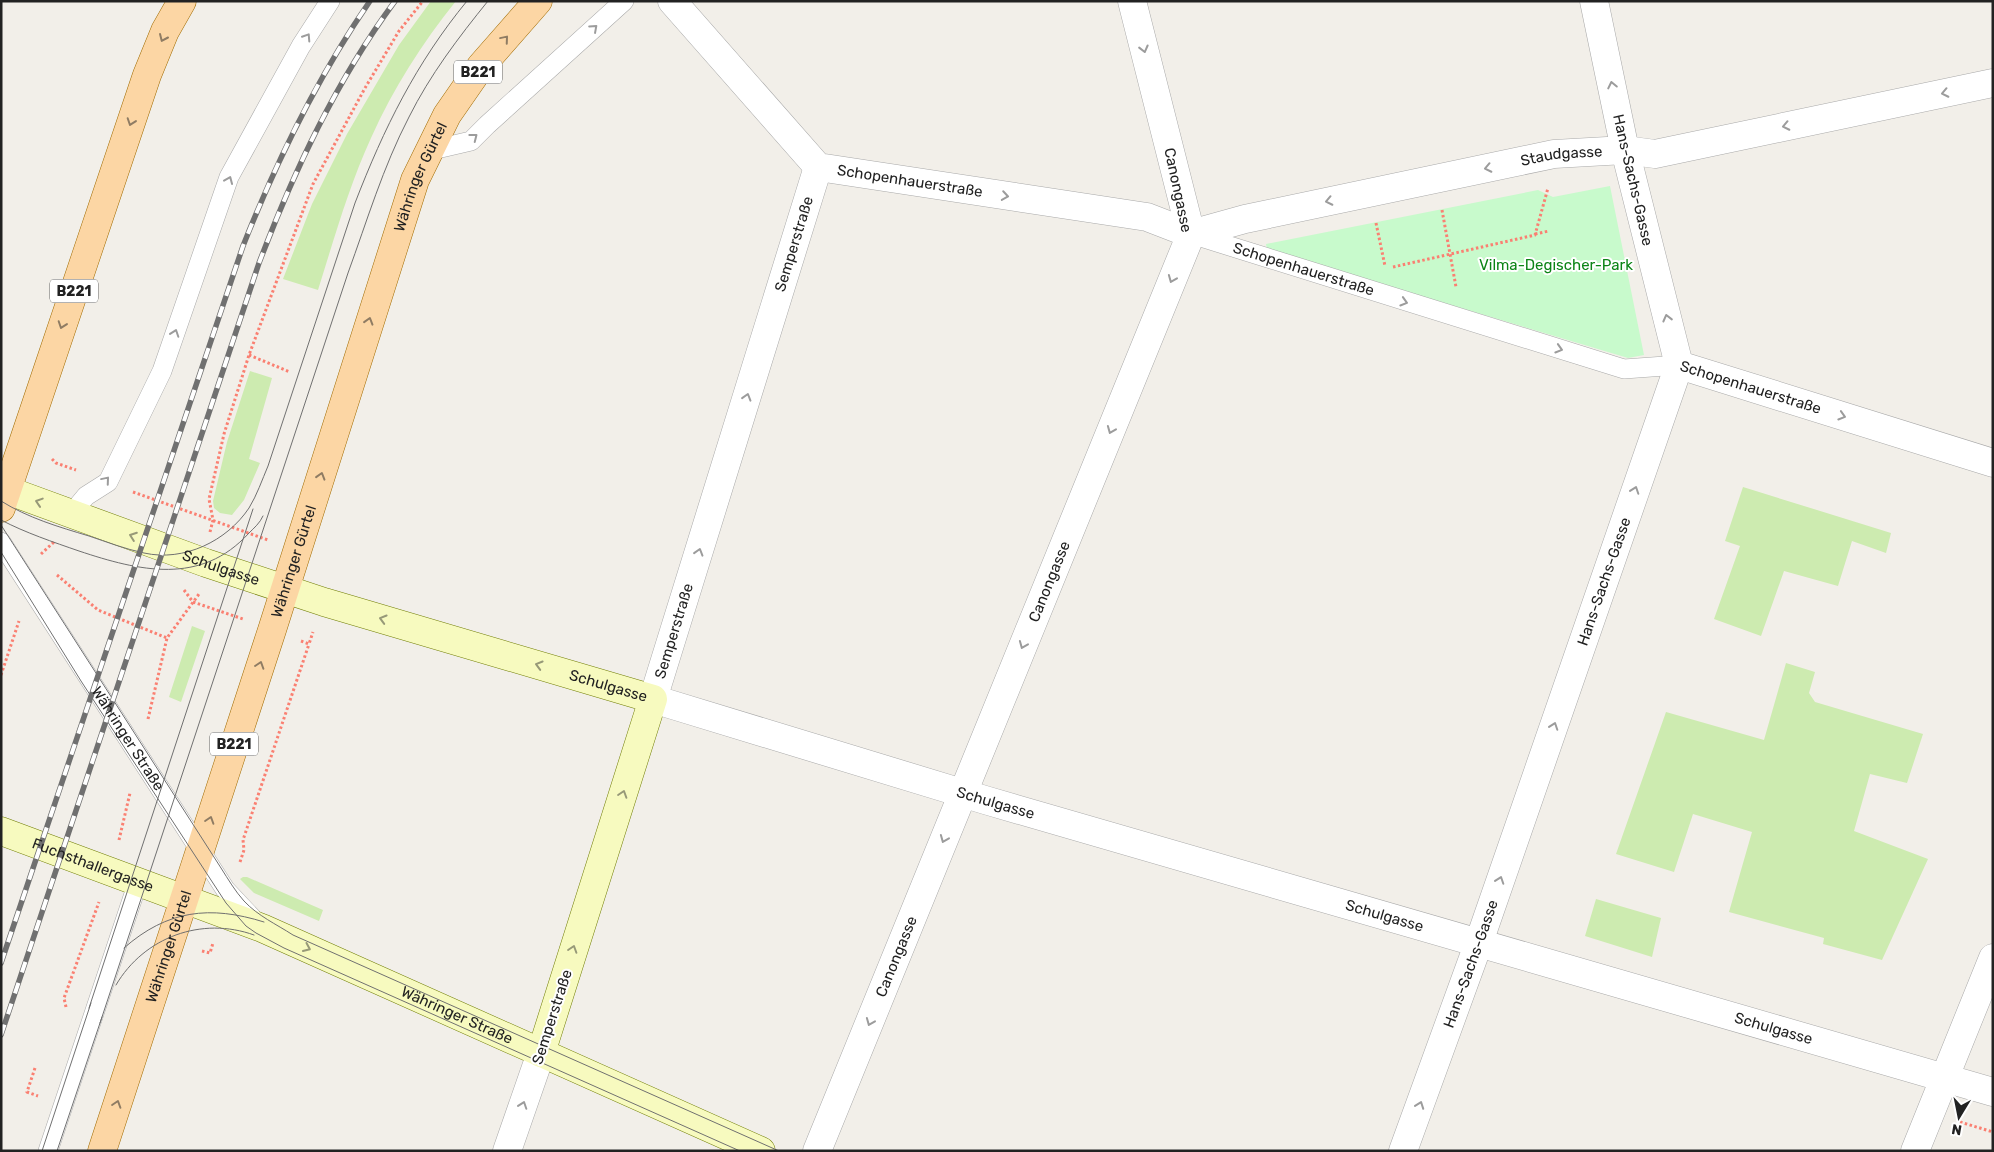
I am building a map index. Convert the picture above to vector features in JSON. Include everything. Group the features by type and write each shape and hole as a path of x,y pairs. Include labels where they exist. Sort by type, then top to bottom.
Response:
{"main road":[{"name":"B221","path":"3,496 147,75 165,31 182,1"},
{"name":"Währinger Gürtel","path":"102,1151 285,590 405,207 428,151 447,115 482,66 538,1"},
{"name":"Schulgasse","path":"3,496 72,513 285,590 653,699"},
{"name":"Semperstraße","path":"541,1053 653,699"},
{"name":"Fuchsthallergasse","path":"1,831 184,899"},
{"name":"Währinger Straße","path":"184,899 262,928 761,1151"}],"street":[{"name":"Schopenhauerstraße","path":"672,1 818,167 1147,217 1191,234"},
{"name":"Canongasse","path":"817,1151 1191,234 1132,1"},
{"name":"Hans-Sachs-Gasse","path":"1403,1151 1479,942 1678,366 1626,150 1594,1"},
{"name":"Staudgasse","path":"1191,234 1245,219 1554,154 1626,150 1655,154 1993,83"},
{"name":"Semperstraße","path":"653,699 818,167"},
{"name":"Schopenhauerstraße","path":"1678,366 1993,463"},
{"name":"Schulgasse","path":"653,699 962,793 1993,1092"},
{"path":"1915,1151 1993,958"},
{"name":"Semperstraße","path":"507,1151 541,1053"}],"lane":[{"path":"72,513 86,496 108,482 162,371 229,177 301,46 330,1"},
{"path":"428,151 471,141 624,1"},
{"name":"Schopenhauerstraße","path":"1191,234 1624,369 1678,366"},
{"name":"Währinger Straße","path":"1,542 229,895 262,928"},
{"path":"48,1151 138,882"}],"path":[{"path":"108,482 136,494 213,520 209,499 224,434 249,355 313,184 365,88 399,31 423,1"},
{"path":"1535,234 1549,182"},
{"path":"1441,204 1463,320"},
{"path":"1375,216 1386,268 1549,231"},
{"path":"249,355 290,372"},
{"path":"51,570 98,610 167,638"},
{"path":"147,723 167,638 199,594 208,595"},
{"path":"244,850 242,840 309,644"},
{"path":"35,1068 27,1092 41,1097"}],"green space":[{"path":"431,1 456,1 431,33 409,67 380,120 363,156 349,194 318,290 283,279 312,204 347,134 399,45"},
{"name":"Vilma-Degischer-Park","path":"1610,186 1644,355 1628,358 1267,250 1266,244 1538,190 1553,197"},
{"path":"250,371 272,378 249,459 260,463 244,500 232,515 220,513 214,508 213,501 227,442"},
{"path":"1743,487 1891,533 1886,553 1852,541 1838,586 1784,571 1761,636 1714,619 1740,546 1725,541"},
{"path":"192,626 205,631 181,702 169,697"},
{"path":"1786,663 1815,672 1809,693 1815,702 1923,734 1907,783 1870,774 1854,831 1928,859 1882,960 1823,944 1824,938 1729,912 1752,832 1693,814 1674,872 1616,854 1666,712 1764,740"},
{"path":"247,877 323,910 319,921 254,893 240,879"},
{"path":"1596,899 1661,918 1652,957 1585,936"}],"tram line":[{"path":"1,501 33,517 55,525 130,550 159,555 189,551 203,546 217,539 240,520 252,503 268,466 366,175 390,122 417,72 432,48 467,1"},
{"path":"100,1023 348,273 383,175 400,136 426,86 455,43 488,1"},
{"path":"89,1008 253,509"},
{"path":"1,520 40,537 102,558 146,568 168,569 190,567 211,561 230,550 255,527 263,516"},
{"path":"1,525 232,885 244,901 255,911 293,935 779,1151"},
{"path":"1,552 81,681 226,903 246,926 284,948 740,1151"},
{"path":"124,948 140,935 156,926 190,914 225,914 264,922"},
{"path":"116,985 128,968 142,954 158,943 176,935 214,928 254,935"},
{"path":"42,1151 91,1003"},
{"path":"57,1151 102,1017"}],"railway":[{"path":"1,963 243,246 299,120 315,90 370,1"},
{"path":"1,1035 259,263 302,161 335,95 374,31 395,1"}]}
